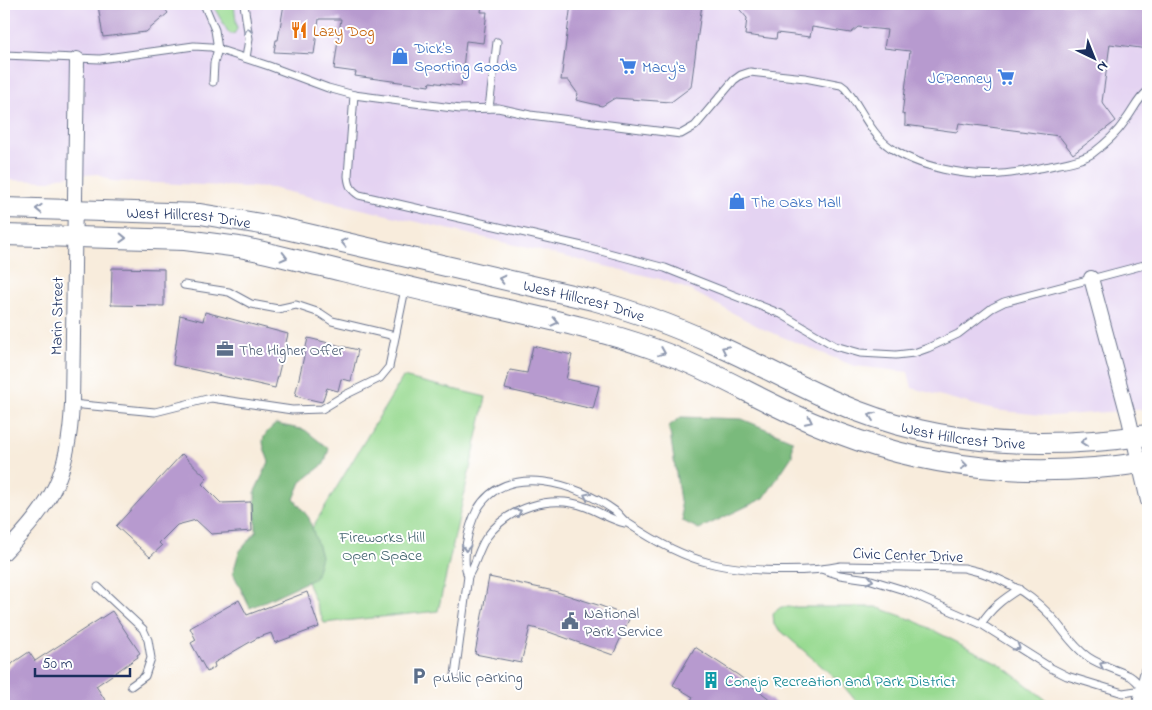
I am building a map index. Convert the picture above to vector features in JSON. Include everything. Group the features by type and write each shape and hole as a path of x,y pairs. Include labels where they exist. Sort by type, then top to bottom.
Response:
{"main road":[{"name":"West Hillcrest Drive","path":"4,208 172,212 236,219 274,226 618,307 690,333 822,396 858,411 888,422 929,431 965,438 1023,444 1070,443 1141,436"},
{"name":"West Hillcrest Drive","path":"4,235 185,240 239,247 585,329 655,349 694,365 815,424 853,440 923,459 966,466 1038,472 1144,462"}],"street":[{"name":"Marin Street","path":"4,553 29,527 45,506 63,467 68,446 72,404 77,59"},
{"path":"1091,278 1141,436 1148,501"},
{"path":"1139,706 1146,690 1148,671"}],"lane":[{"path":"204,4 215,30 218,50 214,63 213,82"},
{"path":"244,4 249,39 246,58"},
{"path":"489,108 497,42"},
{"path":"4,55 77,59 105,58 194,46 246,58 328,88 354,94 460,108 489,108 681,134 696,126 734,80 741,75 750,72 805,78 841,85 845,88 880,139 890,148 904,156 951,171 1000,174 1064,163 1091,154 1116,132 1148,90"},
{"path":"354,94 348,176 349,185 359,195 582,246 665,268 781,314 835,346 860,353 896,355 921,350 958,334 992,308 1004,302 1148,264"},
{"path":"184,285 229,292 251,304 278,309 296,305 320,313 332,320 395,336"},
{"path":"72,404 155,412 211,398 292,410 322,409 345,395 380,378 385,373 389,367 405,286"},
{"name":"Civic Center Drive","path":"455,675 468,576 465,568 467,539 471,523 484,500 505,486 518,482 533,481 563,486 585,494 616,512 626,523"},
{"name":"Civic Center Drive","path":"468,576 487,537 499,524 515,512 534,505 569,502 626,523 682,554 710,563 750,569 823,570 842,566 964,568 995,577 1019,589 1035,600 1050,615 1074,645 1087,656 1102,666 1132,677 1146,690"},
{"name":"Civic Center Drive","path":"823,570 840,575 868,578 896,587 981,624 1067,676 1123,693 1146,690"},
{"path":"98,587 143,629 148,640 150,658 145,676 131,686"},
{"path":"981,624 1001,600 1019,589"}],"shaded area":[{"name":"The Oaks Mall","path":"4,4 1148,4 1148,409 1051,416 994,410 912,388 908,372 854,366 763,329 690,290 660,279 272,188 111,181 98,174 58,177 51,181 4,180"}],"green space":[{"path":"212,4 234,4 237,29 234,34 229,33"},
{"name":"Fireworks Hill Open Space","path":"403,377 486,397 438,611 324,623 296,555"},
{"path":"681,417 742,419 792,440 792,456 764,498 699,529 683,521 669,426"},
{"path":"276,424 305,430 329,449 324,464 301,482 294,499 309,518 321,556 315,578 250,608 233,573 239,552 256,532 255,491 269,462 263,441 266,433"},
{"path":"781,607 876,607 913,620 1000,664 1054,706 860,706 841,683 774,625 773,613"}],"building":[{"path":"164,4 168,13 146,32 103,37 98,5"},
{"name":"Dick's Sporting Goods","path":"284,4 482,4 481,12 487,12 483,43 466,41 461,86 430,82 429,86 355,76 356,72 334,69 341,19 319,19 314,54 274,52"},
{"name":"Macy's","path":"571,4 702,4 691,87 671,102 615,98 602,106 576,100 578,94 568,80 561,80"},
{"name":"JCPenney","path":"735,4 1148,4 1148,49 1110,44 1102,102 1116,121 1073,154 1059,136 959,123 957,132 905,125 905,115 902,114 910,51 884,48 887,30 858,27 851,33 812,27 810,37 777,33 776,39 745,35 747,18"},
{"path":"112,268 164,269 164,306 111,305"},
{"path":"205,312 288,334 275,388 173,365 180,315 203,321"},
{"path":"308,338 358,350 351,381 341,379 338,391 327,388 322,402 295,396"},
{"path":"533,346 572,355 566,379 599,386 593,409 505,389 510,370 527,373"},
{"path":"182,454 207,478 202,484 221,503 251,502 252,531 211,534 196,520 177,525 159,543 162,546 150,557 116,526"},
{"path":"489,577 554,591 630,617 613,655 530,627 521,663 475,654"},
{"path":"307,592 319,627 275,643 271,633 257,638 214,663 215,667 207,672 191,643 196,640 190,628 239,600 247,615"},
{"path":"112,611 140,653 137,655 138,657 96,686 109,706 4,706 4,673 14,662 29,652 35,661"},
{"name":"Conejo Recreation and Park District","path":"695,647 738,675 779,706 687,706 693,697 673,685"}],"place":[{"name":"Lazy Dog","path":"299,30"},
{"name":"Dick's Sporting Goods","path":"400,56"},
{"name":"Macy's","path":"628,66"},
{"name":"JCPenney","path":"1006,77"},
{"name":"The Oaks Mall","path":"737,201"},
{"name":"The Higher Offer","path":"225,349"},
{"name":"National Park Service","path":"570,621"},
{"name":"public parking","path":"419,676"},
{"name":"Conejo Recreation and Park District","path":"711,680"}]}
